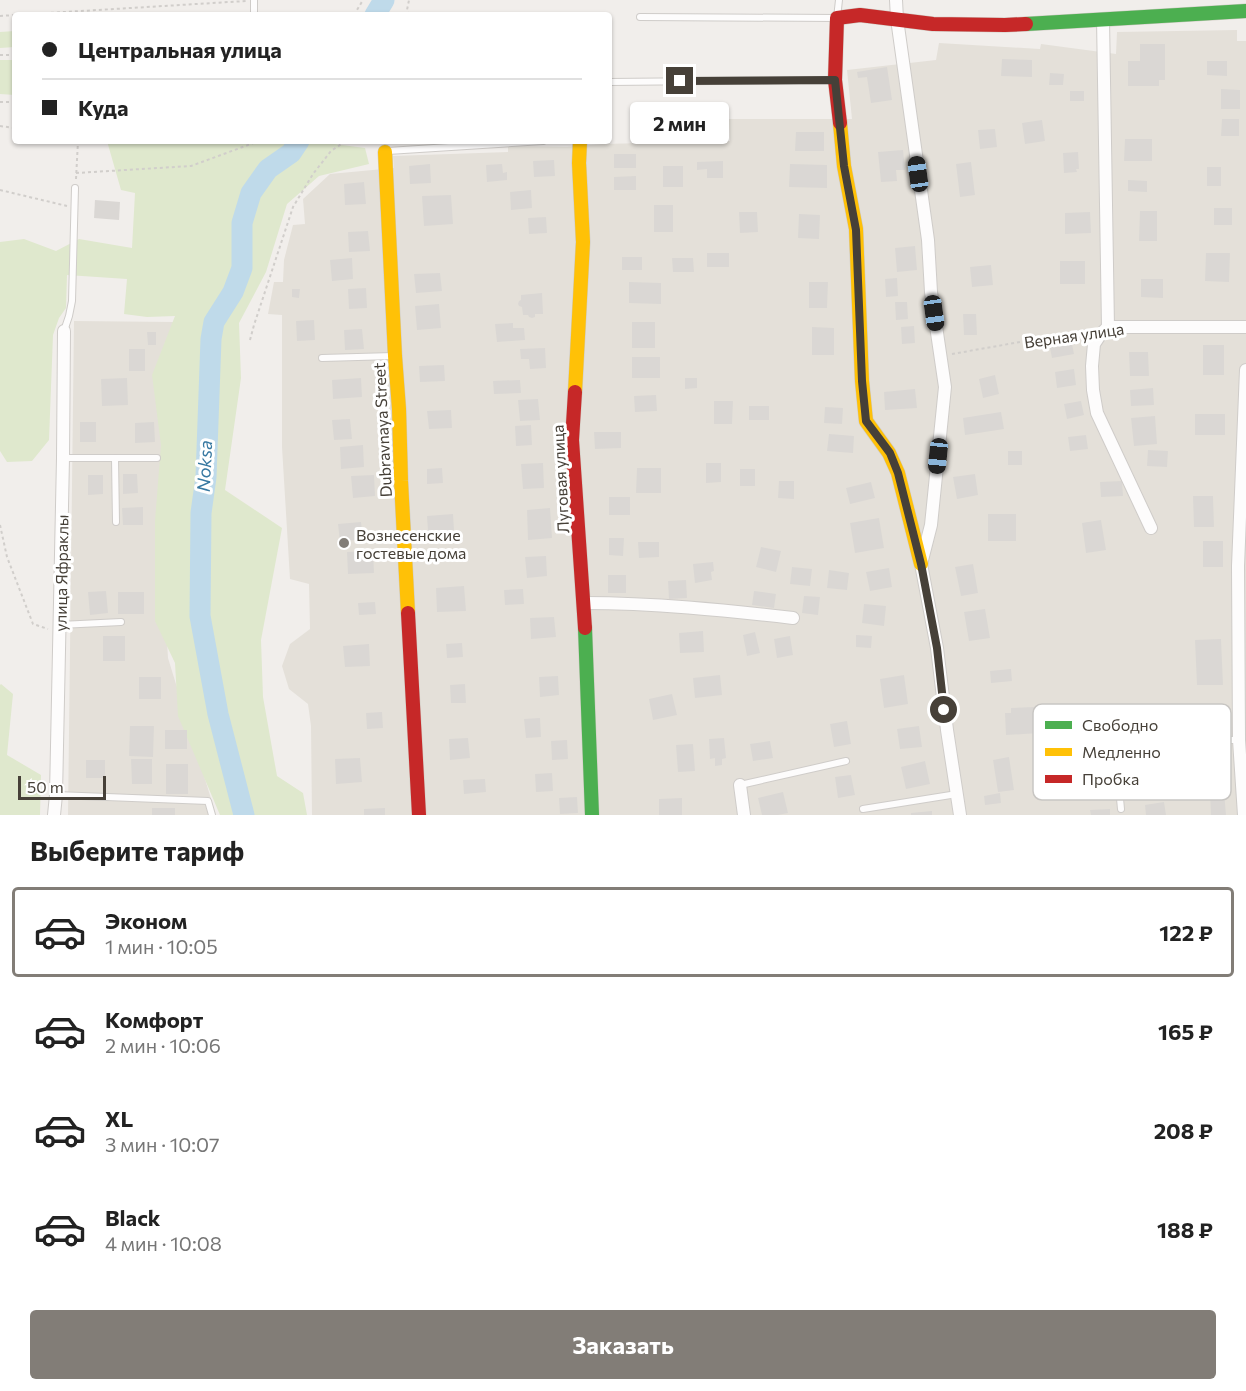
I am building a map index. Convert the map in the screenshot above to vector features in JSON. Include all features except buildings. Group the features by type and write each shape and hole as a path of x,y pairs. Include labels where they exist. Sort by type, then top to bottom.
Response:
{"street":[{"path":"896,0 945,387 931,525 921,564"},
{"path":"960,815 937,648 921,564 898,473 890,453 866,421 862,381 856,230 844,166 835,80 837,18 860,15 933,24 1005,25 1246,11"},
{"path":"1103,19 1108,327 1094,344 1092,382 1097,413 1151,528"},
{"name":"Луговая улица","path":"580,144 583,242 572,440 584,603 592,815"},
{"name":"Dubravnaya Street","path":"385,152 419,815"},
{"name":"Верная улица","path":"1108,327 1246,327"},
{"name":"улица Яфраклы","path":"54,815 64,331"},
{"path":"1244,815 1239,740 1239,567 1246,370"},
{"path":"584,603 626,603 793,618"},
{"path":"740,784 744,815"}],"lane":[{"path":"640,17 837,18 839,0"},
{"path":"612,82 835,80"},
{"path":"385,152 500,144"},
{"path":"64,331 72,301 75,188"},
{"path":"322,358 395,356"},
{"path":"63,458 157,458"},
{"path":"115,458 116,522"},
{"path":"59,628 121,622"},
{"path":"1231,740 1239,740"},
{"path":"740,784 846,761"},
{"path":"863,809 957,794"},
{"path":"56,795 208,801 212,815"},
{"path":"1120,800 1121,809"}],"path":[{"path":"63,12 254,0"},
{"path":"75,188 78,144"},
{"path":"76,172 191,166 251,144"},
{"path":"250,340 293,207 313,174 331,151 342,144"},
{"path":"0,190 75,208"},
{"name":"Верная улица","path":"940,356 1108,327"},
{"path":"0,525 7,557 33,624 59,628"}],"shaded area":[{"path":"1237,30 1237,41 1246,41 1246,815 312,815 311,726 308,704 289,689 282,666 290,644 310,629 309,584 290,579 282,447 282,315 268,314 274,282 283,282 284,260 293,225 305,224 303,199 330,174 394,168 393,156 508,152 508,146 567,147 730,141 729,119 852,119 847,70 936,60 939,43 1040,49 1041,44 1116,54 1117,32"},
{"path":"74,321 173,322 172,489 161,538 168,658 216,815 68,815"}],"green space":[{"path":"12,31 12,47 0,48 0,32"},
{"path":"0,60 12,60 12,95 0,94"},
{"path":"108,144 334,144 365,148 369,164 319,176 287,204 266,272 239,323 241,378 225,490 282,528 261,640 263,697 277,776 303,793 307,815 220,815 178,716 175,663 155,621 155,521 161,445 152,375 175,316 147,317 124,314 127,279 67,275 66,308 59,318 53,335 49,440 32,461 7,462 0,451 0,242 24,239 56,251 79,239 132,248 135,193 121,190"},
{"path":"1,684 13,694 7,755 41,775 40,815 0,815"}],"waterway":[{"name":"Noksa","path":"377,12 384,0"},
{"name":"Noksa","path":"244,815 218,714 200,616 201,513 206,477 211,339 214,322 233,292 242,268 242,223 251,193 268,169 291,153 297,144"}],"traffic: fast":[{"path":"1026,24 1246,11"},
{"path":"585,628 592,815"}],"traffic: slow":[{"path":"840,123 844,166 856,229 862,381 866,421 889,453 898,473 921,564"},
{"path":"575,392 583,242 580,144"},
{"path":"385,152 408,613"}],"traffic: jam":[{"path":"840,123 835,80 837,18 860,15 933,24 1026,24"},
{"path":"575,392 572,440 585,628"},
{"path":"408,613 419,815"}],"place":[{"name":"Вознесенские гостевые дома","path":"344,543"}],"route":[{"path":"680,81 835,80 844,166 856,230 862,381 866,421 890,453 898,473 921,564 937,648 944,710"}]}
